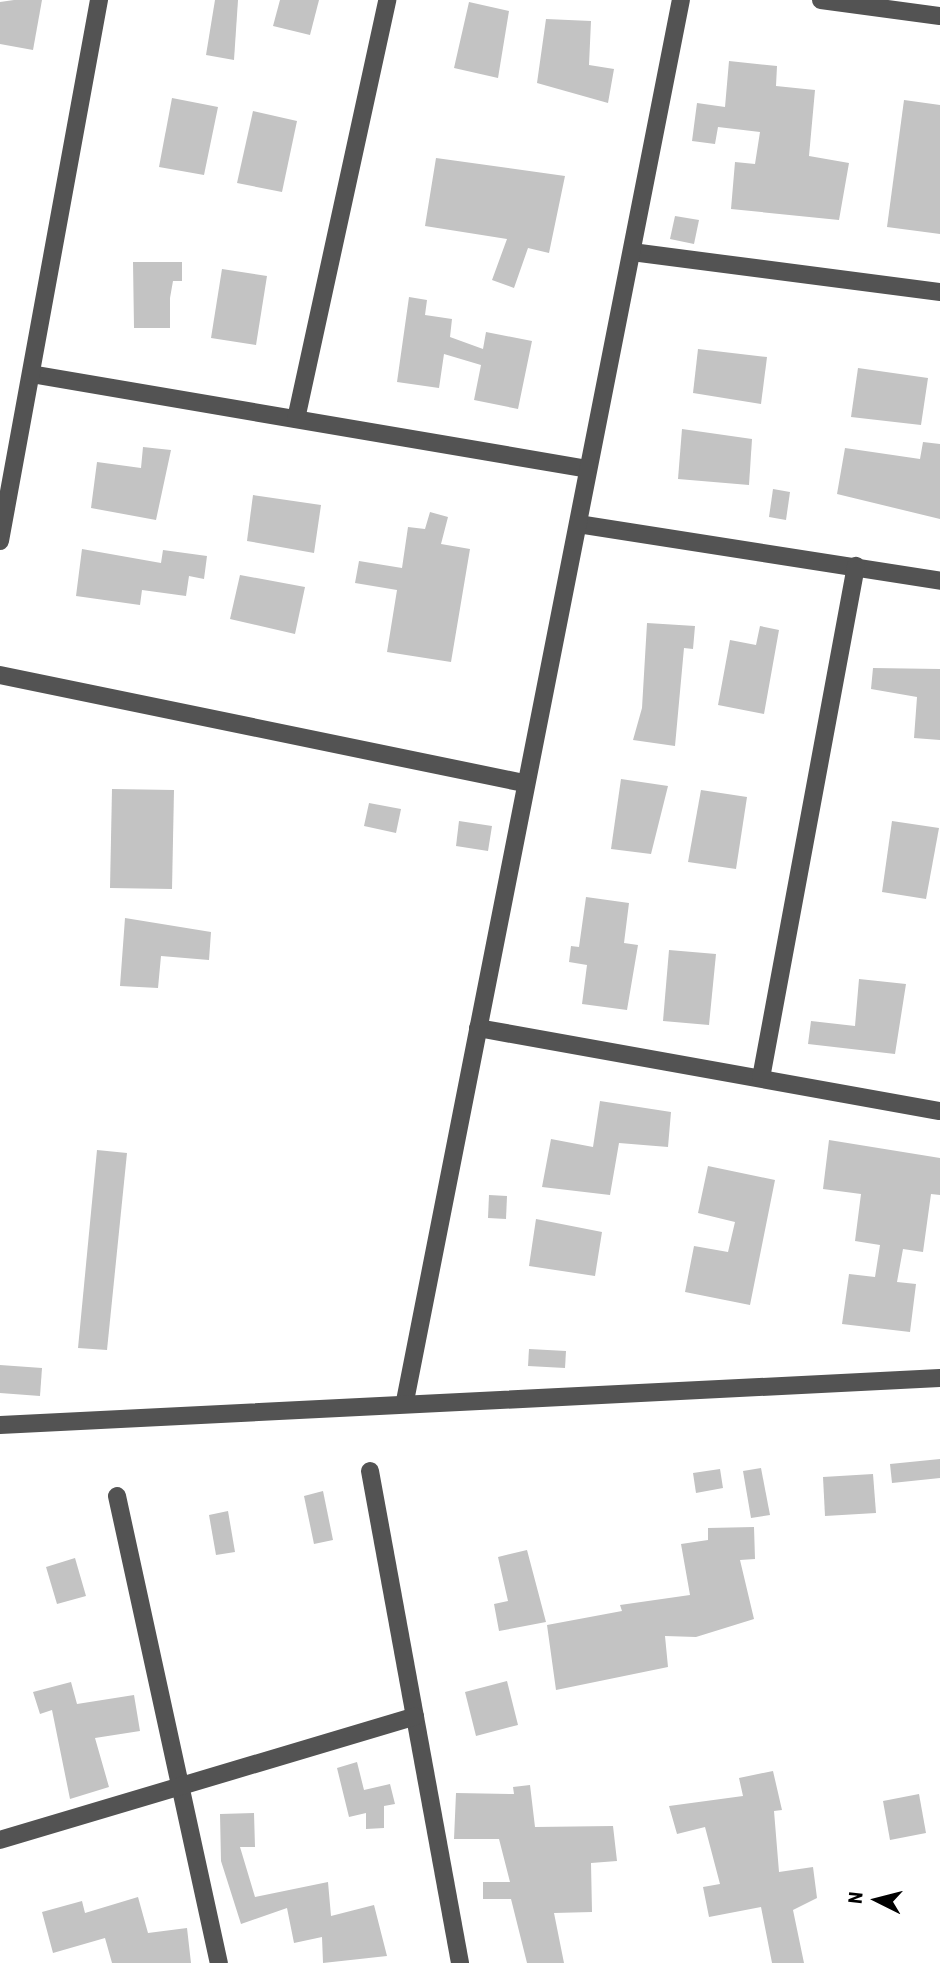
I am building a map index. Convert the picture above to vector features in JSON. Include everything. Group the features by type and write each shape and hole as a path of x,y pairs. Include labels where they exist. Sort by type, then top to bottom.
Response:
{"street":[{"path":"0,541 99,0"},
{"path":"296,419 387,0"},
{"path":"405,1401 524,783 681,0"},
{"path":"821,0 940,16"},
{"path":"632,252 940,292"},
{"path":"31,374 588,469"},
{"path":"578,524 940,580"},
{"path":"761,1078 856,566"},
{"path":"0,675 524,783"},
{"path":"478,1028 940,1111"},
{"path":"0,1425 405,1401 940,1378"},
{"path":"370,1471 460,1963"},
{"path":"117,1496 219,1963"},
{"path":"0,1840 179,1782 415,1716"}],"building":[{"path":"42,0 33,50 0,44 0,2"},
{"path":"215,0 238,0 234,60 206,55"},
{"path":"280,0 319,0 310,35 273,26"},
{"path":"469,2 509,11 498,78 454,68"},
{"path":"546,19 591,21 589,65 614,69 608,103 537,83"},
{"path":"729,61 777,66 776,86 815,90 809,156 849,163 839,220 731,209 735,162 755,164 760,132 718,127 715,144 692,141 697,103 725,107"},
{"path":"172,98 218,107 204,175 159,167"},
{"path":"904,100 940,105 940,234 887,227"},
{"path":"253,111 297,121 282,192 237,183"},
{"path":"436,158 565,176 549,253 528,248 514,288 492,280 507,239 425,226"},
{"path":"675,216 699,220 694,244 670,239"},
{"path":"133,262 182,262 182,281 173,281 170,328 134,328"},
{"path":"222,269 267,276 256,345 211,338"},
{"path":"409,297 427,300 425,315 452,319 450,337 483,349 486,332 532,341 518,409 474,400 481,365 444,354 439,388 397,382"},
{"path":"698,349 767,357 761,404 693,393"},
{"path":"858,368 928,378 921,425 851,417"},
{"path":"682,429 752,439 749,485 678,479"},
{"path":"923,442 940,444 940,519 837,494 845,448 920,459"},
{"path":"143,447 171,450 156,520 91,508 97,462 141,468"},
{"path":"773,489 790,492 786,520 769,517"},
{"path":"253,495 321,505 314,553 247,541"},
{"path":"430,512 448,517 441,544 470,549 451,662 387,652 397,590 355,583 359,561 402,568 408,527 425,529"},
{"path":"82,549 161,563 163,550 207,556 204,579 189,576 186,596 142,590 140,605 76,596"},
{"path":"240,575 305,587 295,634 230,619"},
{"path":"647,623 695,626 693,649 684,648 675,746 633,740 642,708"},
{"path":"760,626 779,630 764,714 718,705 730,640 756,645"},
{"path":"873,668 940,669 940,740 914,738 917,697 871,689"},
{"path":"621,779 668,786 651,854 611,849"},
{"path":"112,789 174,790 172,889 110,888"},
{"path":"701,790 747,797 736,869 688,862"},
{"path":"369,803 401,809 396,833 364,826"},
{"path":"459,821 492,826 488,851 456,846"},
{"path":"892,821 939,828 926,899 882,892"},
{"path":"586,897 629,903 624,943 638,945 627,1010 582,1004 587,965 569,962 571,946 579,947"},
{"path":"125,918 211,932 209,960 161,956 158,988 120,986"},
{"path":"669,950 716,954 709,1025 663,1021"},
{"path":"859,979 906,984 895,1054 808,1044 811,1021 855,1026"},
{"path":"600,1101 671,1112 668,1147 619,1143 610,1195 542,1187 551,1139 593,1147"},
{"path":"829,1140 940,1158 940,1195 931,1194 923,1252 903,1249 897,1282 916,1284 910,1332 842,1324 849,1274 875,1277 880,1245 855,1241 861,1194 823,1189"},
{"path":"97,1150 127,1153 107,1350 78,1348"},
{"path":"708,1166 775,1180 750,1305 685,1292 694,1246 728,1252 735,1222 698,1213"},
{"path":"489,1195 507,1196 506,1219 488,1218"},
{"path":"536,1219 602,1232 595,1276 529,1266"},
{"path":"529,1349 566,1351 565,1368 528,1366"},
{"path":"0,1365 42,1368 40,1396 0,1393"},
{"path":"940,1459 940,1478 892,1483 890,1464"},
{"path":"761,1468 770,1515 751,1518 743,1471"},
{"path":"720,1469 723,1488 696,1493 693,1473"},
{"path":"873,1474 876,1513 825,1516 823,1477"},
{"path":"323,1491 333,1540 314,1544 304,1496"},
{"path":"228,1511 235,1552 216,1555 209,1515"},
{"path":"754,1527 755,1559 740,1560 754,1619 696,1637 665,1636 668,1667 556,1690 547,1625 622,1611 620,1605 690,1595 681,1544 708,1540 708,1528"},
{"path":"527,1550 546,1622 499,1631 494,1604 508,1601 498,1557"},
{"path":"75,1558 86,1596 57,1604 46,1567"},
{"path":"507,1681 518,1725 476,1736 465,1692"},
{"path":"71,1682 77,1704 134,1695 140,1731 95,1738 109,1787 70,1799 52,1710 40,1714 33,1692"},
{"path":"357,1762 364,1790 390,1784 395,1804 384,1806 384,1828 366,1829 366,1813 349,1817 337,1768"},
{"path":"773,1771 782,1810 774,1811 779,1872 813,1867 817,1898 793,1910 804,1963 772,1963 761,1907 709,1917 703,1887 720,1884 705,1827 677,1834 669,1806 743,1796 739,1778"},
{"path":"530,1785 535,1827 613,1826 617,1861 591,1863 592,1912 554,1913 564,1963 527,1963 511,1899 483,1899 483,1882 510,1882 499,1839 454,1839 456,1793 514,1794 513,1787"},
{"path":"919,1794 926,1833 890,1840 883,1801"},
{"path":"254,1813 255,1847 240,1847 255,1897 328,1882 331,1916 374,1905 387,1956 323,1963 322,1937 294,1943 287,1908 241,1924 221,1861 220,1814"},
{"path":"138,1897 148,1933 187,1928 191,1963 112,1963 105,1938 53,1953 42,1912 82,1901 85,1913"}]}
